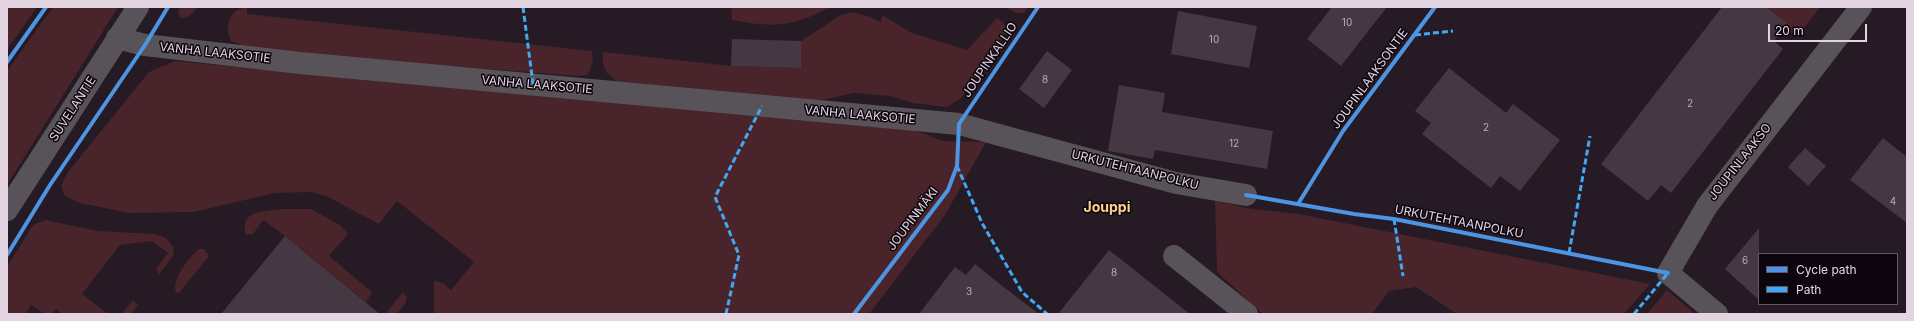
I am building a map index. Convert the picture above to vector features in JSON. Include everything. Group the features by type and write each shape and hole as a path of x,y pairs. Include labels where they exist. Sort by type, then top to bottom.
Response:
{"street":[{"name":"SUVELANTIE","path":"7,210 138,7"},
{"name":"JOUPINLAAKSO","path":"1717,314 1668,273 1707,206 1861,7"},
{"name":"VANHA LAAKSOTIE","path":"117,38 145,45 300,63 959,124"},
{"name":"URKUTEHTAANPOLKU","path":"959,124 1176,183 1246,195"},
{"path":"1174,256 1247,314"}],"shaded area":[{"path":"7,7 37,7 7,50"},
{"path":"53,7 118,7 7,185 7,71"},
{"path":"179,7 197,7 186,18 181,18 178,12"},
{"path":"247,7 247,14 592,51 593,60 587,75 579,76 296,54 241,45 231,41 228,30 230,19 236,11"},
{"path":"731,7 831,7 805,19 771,25 732,20"},
{"path":"1005,7 1028,7 1024,13 1017,13"},
{"path":"1766,7 1820,7 1797,37 1784,27 1787,23"},
{"path":"853,12 881,22 882,15 912,33 967,50 996,19 999,19 1005,25 1005,33 961,98 947,107 913,103 890,96 854,93 827,99 798,102 731,92 617,81 607,73 603,61 603,52 731,66 801,68 801,41 841,15"},
{"path":"175,61 917,131 943,141 986,142 945,215 869,314 434,314 434,281 443,283 451,290 474,262 397,201 379,224 328,197 312,192 275,193 193,212 129,213 80,203 65,196 61,186 68,172 149,72"},
{"path":"1215,200 1245,208 1299,214 1650,284 1624,314 1457,314 1416,287 1389,291 1372,314 1263,314 1217,272"},
{"path":"282,209 311,209 340,225 348,234 329,256 372,292 366,302 263,220 253,234 246,235 246,221 250,216 255,213"},
{"path":"46,220 97,231 155,234 166,238 174,248 173,256 159,274 156,269 168,253 152,241 120,245 82,294 108,314 63,314 56,309 52,314 45,314 31,305 25,314 7,314 7,267 33,225"},
{"path":"198,249 204,249 209,256 179,293 176,292 175,287 178,275"},
{"path":"1667,290 1695,314 1647,314"},
{"path":"403,292 407,297 406,302 397,314 385,314"},
{"path":"133,300 138,305 131,314 122,314"}],"building":[{"path":"1332,7 1387,7 1341,66 1307,39"},
{"path":"1722,7 1766,7 1787,23 1774,41 1783,49 1671,193 1661,185 1648,201 1601,164"},
{"path":"1178,11 1257,26 1249,68 1171,54"},
{"path":"732,39 801,41 801,68 731,66"},
{"path":"1047,51 1072,70 1044,108 1019,89"},
{"path":"1449,68 1506,113 1513,104 1560,140 1520,191 1500,176 1491,188 1422,134 1431,123 1415,111"},
{"path":"1119,85 1165,93 1162,112 1273,131 1267,169 1155,150 1153,159 1108,151"},
{"path":"1883,138 1907,157 1907,223 1850,180"},
{"path":"1805,148 1826,166 1808,186 1788,167"},
{"path":"1759,228 1758,299 1725,269"},
{"path":"285,236 380,314 221,314"},
{"path":"1109,250 1190,314 1058,314"},
{"path":"975,264 1039,314 919,314 955,267 966,275"}],"marked path":[{"path":"523,7 533,84"},
{"path":"1415,35 1453,31"},
{"path":"726,314 739,255 715,197 762,106"},
{"path":"1569,253 1590,136"},
{"path":"957,166 982,223 1022,292 1047,314"},
{"path":"1394,219 1403,276"},
{"path":"1634,314 1668,273"}],"cycle path":[{"path":"7,62 46,7"},
{"path":"7,255 50,185 145,45 168,7"},
{"name":"JOUPINKALLIO","path":"854,314 948,190 957,166 959,124 1038,7"},
{"name":"JOUPINLAAKSONTIE","path":"1298,204 1343,131 1435,7"},
{"path":"1246,195 1354,214 1394,219 1668,273"}],"district":[{"name":"Jouppi","path":"1107,208"}]}
